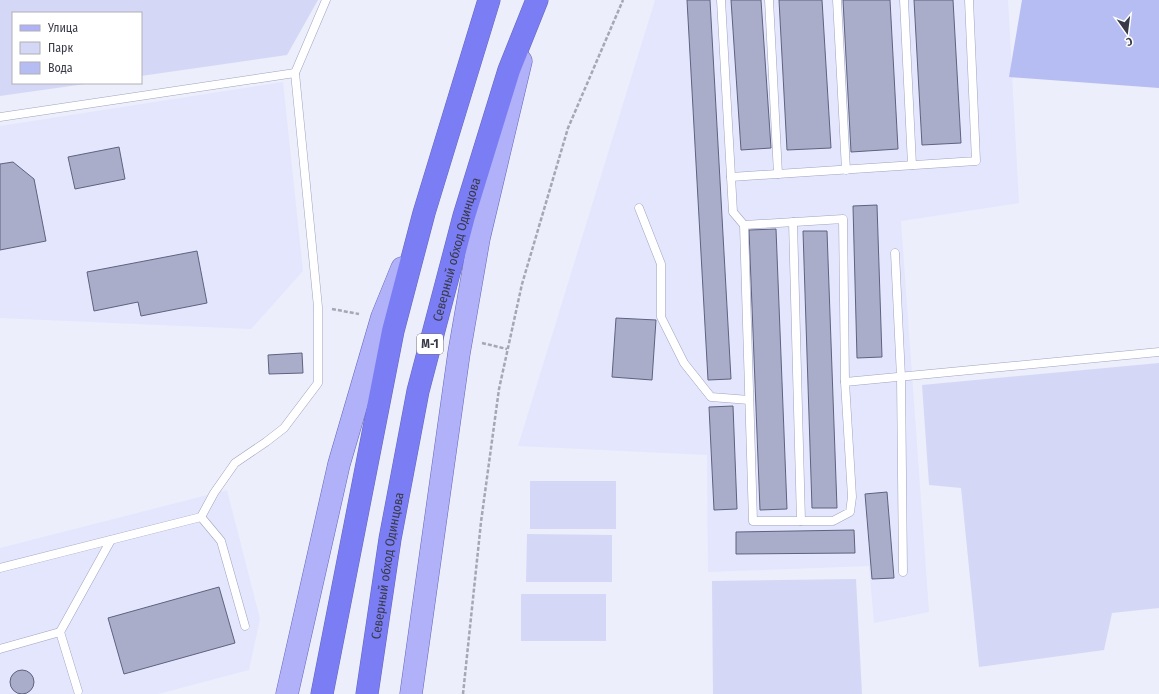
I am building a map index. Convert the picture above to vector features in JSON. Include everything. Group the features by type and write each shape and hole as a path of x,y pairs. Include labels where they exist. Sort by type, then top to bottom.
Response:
{"highway":[{"path":"322,694 393,331 424,213 489,0"},
{"name":"Северный обход Одинцова","path":"367,694 390,539 418,391 464,216 509,70 536,3"}],"main road":[{"path":"412,694 459,353 478,246 536,3"},
{"path":"287,694 339,464 382,317 424,213"}],"lane":[{"path":"0,568 201,516 214,493 235,463 284,428 318,383 318,307 295,73 326,0"},
{"path":"721,0 733,212 744,225 753,521 833,521 850,512 852,497 845,382 843,219 744,225"},
{"path":"769,0 778,174"},
{"path":"837,0 846,170"},
{"path":"904,0 912,165"},
{"path":"731,177 976,161 969,0"},
{"path":"0,117 295,73"},
{"path":"639,208 661,264 661,317 684,363 711,397 749,400"},
{"path":"793,222 801,521"},
{"path":"895,253 901,377 903,572"},
{"path":"845,382 1159,352"},
{"path":"201,516 221,541 245,626"},
{"path":"0,649 60,632 111,540"},
{"path":"60,632 78,691"}],"path":[{"path":"463,694 482,514 498,389 507,349 522,284 568,128 623,0"},
{"path":"345,312 359,314"},
{"path":"491,345 507,349"}],"shaded area":[{"path":"655,0 1008,0 1019,203 901,221 929,612 874,623 869,566 708,572 707,455 518,446"},
{"path":"283,82 303,271 251,329 0,318 0,126"},
{"path":"227,490 260,619 249,670 158,694 0,694 0,548"}],"green space":[{"path":"0,0 318,0 287,55 142,76 142,12 12,12 12,84 85,84 0,96"},
{"path":"1159,363 1159,608 1112,613 1104,650 979,667 961,488 929,485 922,385"},
{"path":"530,481 616,481 616,529 530,529"},
{"path":"527,534 612,535 612,582 526,582"},
{"path":"856,579 862,694 713,694 712,581"},
{"path":"521,594 606,594 606,641 521,641"}],"water":[{"path":"1022,0 1159,0 1159,88 1009,77"}],"building":[{"path":"687,0 710,0 731,379 708,380"},
{"path":"731,0 761,0 771,148 741,150"},
{"path":"779,0 822,0 831,148 787,150"},
{"path":"843,0 890,0 898,149 851,152"},
{"path":"914,0 953,0 961,143 922,145"},
{"path":"119,147 125,179 75,189 68,157"},
{"path":"13,162 34,179 46,241 0,250 0,164"},
{"path":"877,205 882,357 857,358 853,206"},
{"path":"776,229 787,509 760,510 749,230"},
{"path":"803,231 827,231 837,508 812,508"},
{"path":"197,251 207,303 141,316 138,302 94,311 87,272"},
{"path":"616,318 656,320 652,380 612,377"},
{"path":"302,353 303,373 269,374 268,355"},
{"path":"733,406 737,509 714,510 709,407"},
{"path":"887,492 894,578 872,579 865,494"},
{"path":"854,530 855,553 736,554 736,532"},
{"path":"219,587 235,643 124,674 108,618"},
{"path":"22,670 27,671 33,677 33,687 27,693 22,694 17,693 11,687 10,682 11,677 17,671"}]}
